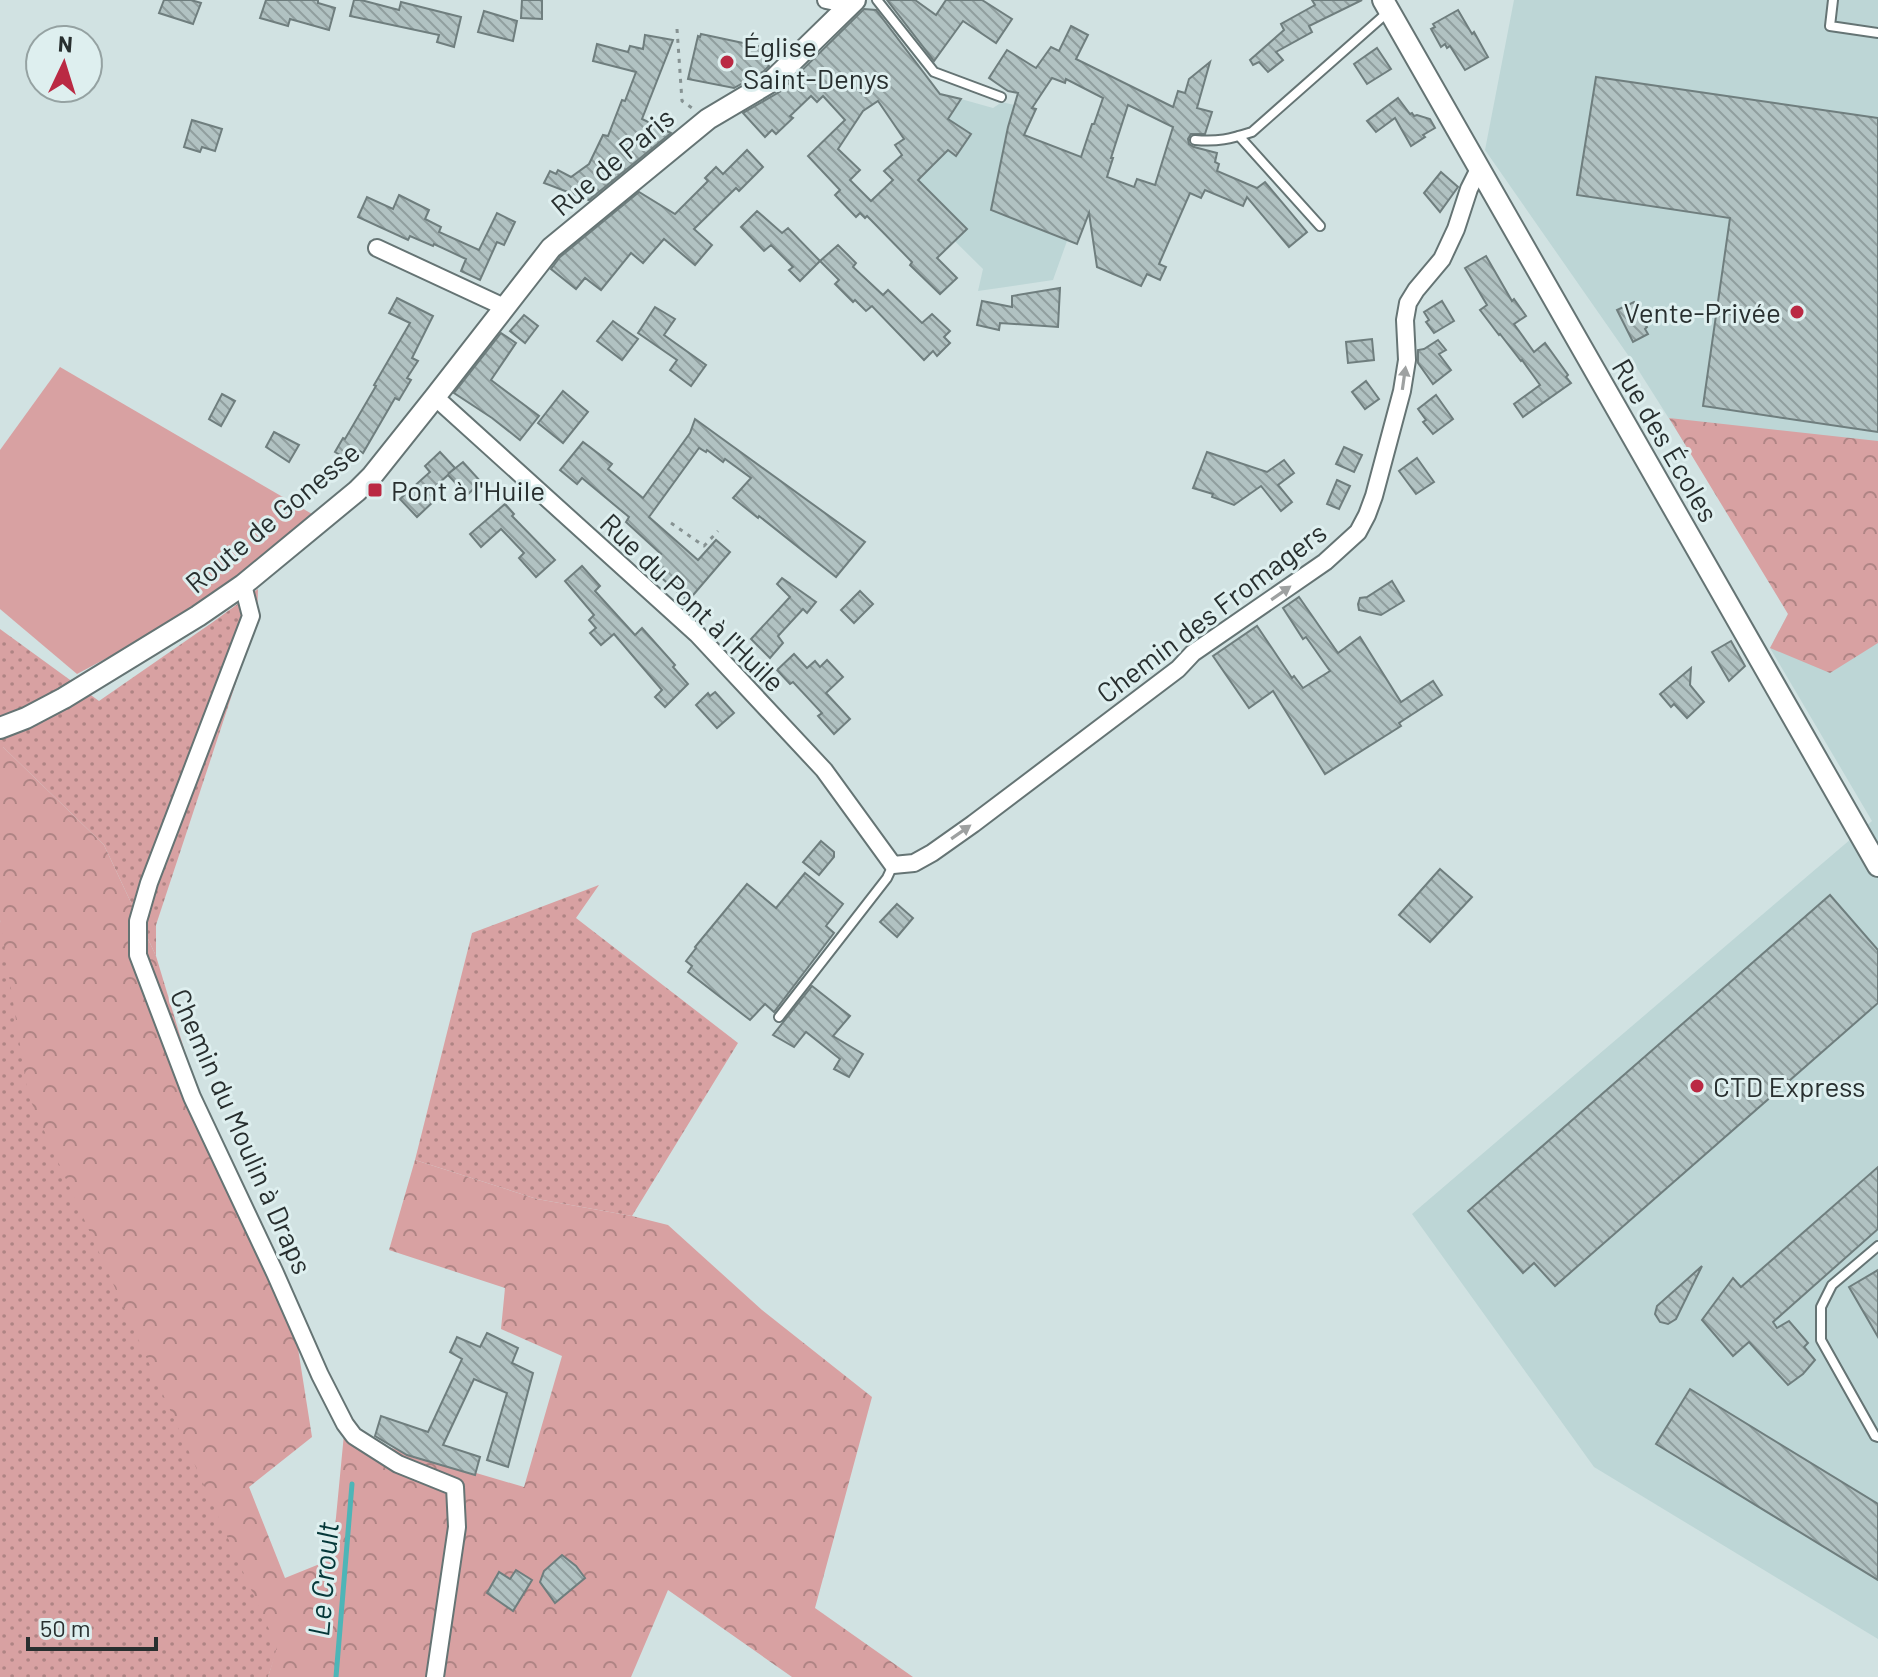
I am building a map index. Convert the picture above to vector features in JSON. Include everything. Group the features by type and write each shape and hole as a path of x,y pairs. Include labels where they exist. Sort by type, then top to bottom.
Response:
{"street":[{"path":"826,0 853,3"},
{"name":"Rue de Paris","path":"435,397 551,248 708,119 772,81 853,3"},
{"name":"Rue des Écoles","path":"1386,6 1878,866"},
{"name":"Chemin des Fromagers","path":"893,865 914,863 973,824 1178,669 1193,653 1325,562 1358,532 1374,496 1402,391 1407,360 1405,320 1408,303 1442,259 1479,169"},
{"path":"377,248 504,307"},
{"name":"Rue du Pont à l'Huile","path":"435,397 697,634 824,770 893,865"},
{"name":"Route de Gonesse","path":"0,728 64,698 243,585 357,491 435,397"},
{"name":"Chemin du Moulin à Draps","path":"243,585 251,616 149,883 138,921 138,955 192,1097 345,1424 354,1436 398,1464 455,1487 457,1527 435,1677"}],"lane":[{"path":"877,0 934,72 1001,97"},
{"path":"1833,0 1830,26 1878,33"},
{"path":"1195,140 1216,142 1252,132 1386,6"},
{"path":"1239,136 1320,226"},
{"path":"779,1017 887,878 893,865"},
{"path":"1878,1246 1832,1285 1821,1307 1821,1340 1878,1437"}],"path":[{"path":"677,29 682,101 708,119"},
{"path":"671,523 704,546 718,531"}],"shaded area":[{"path":"1514,0 1878,0 1878,1639 1594,1467 1412,1214 1872,821 1770,648 1788,614 1773,583 1637,368 1485,150"},
{"path":"961,99 993,108 1002,102 1014,105 991,210 1067,241 1053,280 978,291 983,269 893,180"}],"green space":[{"path":"60,367 312,514 242,576 154,633 77,674 0,609 0,450"},
{"path":"1669,418 1878,441 1878,643 1830,673 1770,648 1788,614"},
{"path":"258,589 257,619 156,925 156,956 104,845 0,747 0,629 99,701"},
{"path":"2,746 104,845 156,956 220,1168 297,1342 312,1437 249,1487 285,1578 332,1559 344,1434 524,1487 562,1356 501,1329 505,1288 389,1250 415,1160 537,1199 668,1225 762,1310 872,1397 815,1608 913,1677 792,1677 668,1590 631,1677 268,1677 277,1647 28,1095 0,920"},
{"path":"599,885 576,918 738,1043 632,1216 537,1199 415,1160 472,933"},
{"path":"0,920 251,1586 278,1647 268,1677 0,1677"}],"building":[{"path":"164,0 201,3 193,24 159,13"},
{"path":"266,0 318,0 318,3 335,8 329,30 290,19 288,26 260,18"},
{"path":"354,0 399,10 401,2 461,17 454,47 437,42 439,35 350,16"},
{"path":"522,0 542,0 542,19 521,18"},
{"path":"887,0 915,0 936,15 946,0 982,0 1012,19 996,43 963,21 934,61"},
{"path":"1312,0 1362,0 1309,26 1312,32 1276,52 1283,60 1268,72 1259,62 1253,65 1250,60 1284,30 1281,24 1315,5"},
{"path":"864,9 876,10 940,94 961,99 948,119 971,134 956,156 948,150 918,180 967,229 937,258 957,278 940,294 867,216 865,218 860,213 856,217 835,195 840,190 808,156 845,120 823,96 817,102 811,96 776,134 772,130 765,137 743,113 781,91","holes":["878,101 904,139 895,145 902,155 884,171 893,180 871,201 850,180 860,170 838,149 863,111"]},
{"path":"1458,10 1488,57 1465,70 1450,46 1447,48 1445,44 1441,47 1431,29 1435,27 1433,24"},
{"path":"484,11 517,21 513,41 478,32"},
{"path":"1071,26 1088,35 1076,59 1173,107 1178,91 1185,93 1189,79 1210,62 1197,108 1212,112 1205,134 1191,134 1189,144 1217,153 1217,171 1257,188 1265,182 1307,232 1289,247 1247,197 1243,206 1205,190 1201,198 1190,193 1159,264 1166,267 1160,280 1147,274 1141,286 1097,267 1089,213 1077,244 991,210 1018,93 1008,91 989,78 1007,50 1036,68 1051,47 1059,51","holes":["1052,78 1065,83 1066,79 1103,98 1081,157 1024,135 1036,109 1032,108","1128,105 1173,127 1155,185 1137,179 1134,187 1107,177"]},
{"name":"Église Saint-Denys","path":"701,34 762,47 769,66 734,88 688,79"},
{"path":"645,35 673,40 642,119 671,133 589,200 544,183 550,171 556,174 558,170 571,177 589,164 603,135 608,136 622,100 625,101 636,72 593,61 597,44 628,52 630,46 643,49"},
{"path":"1377,48 1391,69 1367,84 1354,64"},
{"name":"Vente-Privée","path":"1596,77 1878,118 1878,432 1703,406 1730,218 1577,195"},
{"path":"1398,98 1410,114 1430,119 1435,128 1411,146 1395,118 1376,132 1367,121"},
{"path":"192,120 222,129 215,151 202,147 200,152 184,147"},
{"path":"747,150 763,167 739,191 736,188 694,229 712,245 695,265 664,239 643,263 631,253 601,290 585,278 576,289 551,269 560,257 639,192 675,214 708,181 705,178 716,167 723,174"},
{"path":"1441,172 1458,187 1440,212 1424,193"},
{"path":"399,195 429,210 425,219 441,227 439,232 479,250 497,213 515,222 504,245 497,242 480,280 461,271 466,259 410,236 408,240 358,217 367,197 393,209"},
{"path":"757,211 782,233 788,228 820,261 800,281 789,270 793,267 771,245 764,251 741,227"},
{"path":"838,245 856,263 853,267 883,295 888,290 922,323 932,314 950,331 944,337 950,343 937,356 933,351 924,360 872,306 866,311 855,300 853,302 835,284 839,280 820,261"},
{"path":"1486,256 1512,301 1514,299 1526,316 1514,324 1534,352 1545,343 1571,383 1523,417 1514,404 1540,385 1480,310 1487,305 1465,268"},
{"path":"1060,288 1058,327 1000,323 999,330 977,325 982,301 1012,307 1012,296"},
{"path":"397,298 433,316 412,358 418,361 407,378 411,380 399,400 395,398 363,453 358,450 352,462 335,452 410,323 389,313"},
{"path":"1442,301 1454,321 1434,333 1426,322 1429,320 1424,312"},
{"path":"1634,302 1648,334 1633,342 1617,310"},
{"path":"655,307 675,319 664,335 706,365 691,386 670,370 677,360 638,333"},
{"path":"524,315 538,326 525,343 510,331"},
{"path":"613,321 638,339 622,360 597,341"},
{"path":"501,333 516,343 491,380 539,416 520,440 454,393"},
{"path":"1372,339 1374,360 1348,363 1346,342"},
{"path":"1438,340 1446,350 1439,354 1451,370 1433,384 1418,363 1418,350"},
{"path":"1366,381 1379,399 1365,409 1352,392"},
{"path":"563,391 588,412 563,443 538,423"},
{"path":"222,394 235,401 221,426 209,419"},
{"path":"1436,395 1453,419 1433,434 1423,422 1426,420 1418,409"},
{"path":"695,419 865,542 836,577 733,498 751,478 725,459 723,462 699,448 649,517 698,560 716,540 730,552 688,601 649,567 661,554 626,522 629,517 582,478 577,484 560,470 583,442 612,464 608,469 643,498 690,433"},
{"path":"274,432 299,445 289,462 266,447"},
{"path":"1344,447 1362,455 1354,472 1336,464"},
{"path":"440,452 455,468 448,474 463,462 481,482 467,495 448,475 428,493 435,500 417,517 400,499 430,472 425,466"},
{"path":"1207,452 1267,472 1284,460 1294,473 1278,485 1292,502 1281,511 1261,486 1234,505 1193,488"},
{"path":"1417,458 1434,482 1416,494 1399,471"},
{"path":"1337,480 1350,486 1339,509 1327,504"},
{"path":"505,504 514,514 512,516 555,560 536,577 519,558 524,553 501,529 481,547 470,534"},
{"path":"582,566 600,586 595,591 635,635 642,628 688,684 665,707 655,697 662,690 614,634 601,645 590,633 596,628 589,620 594,615 565,581"},
{"path":"782,578 816,602 807,613 803,609 778,636 783,643 770,658 751,639 790,597 777,584"},
{"path":"1392,581 1404,601 1381,615 1359,610 1360,598 1367,597"},
{"path":"860,591 873,604 854,623 841,610"},
{"path":"1299,597 1338,653 1360,637 1401,702 1433,681 1442,695 1399,723 1401,726 1325,774 1273,691 1249,708 1213,656 1257,626 1292,678 1294,676 1303,688 1330,671 1306,637 1303,639 1283,608"},
{"path":"1731,641 1745,666 1729,681 1712,652"},
{"path":"794,654 807,668 815,661 820,667 827,660 843,677 826,693 850,719 834,734 818,716 822,713 777,670"},
{"path":"1691,668 1690,685 1704,702 1687,718 1674,704 1671,707 1660,694"},
{"path":"715,692 734,713 717,728 696,705 708,693 710,696"},
{"path":"821,841 834,852 834,857 819,875 803,862"},
{"path":"1440,869 1472,897 1430,942 1399,915"},
{"path":"805,873 843,904 826,926 834,933 774,1012 765,1004 750,1020 688,972 692,966 686,961 747,884 776,908"},
{"name":"CTD Express","path":"1830,895 1878,950 1878,1003 1555,1286 1534,1263 1523,1273 1468,1211"},
{"path":"897,904 913,918 897,937 880,922"},
{"path":"812,986 850,1016 833,1036 863,1054 849,1077 834,1069 840,1059 806,1032 794,1047 773,1035"},
{"path":"1878,1167 1878,1229 1773,1322 1777,1328 1789,1321 1808,1343 1804,1347 1815,1360 1788,1385 1749,1342 1733,1356 1702,1320 1733,1278 1741,1287"},
{"path":"1702,1266 1676,1319 1668,1324 1660,1322 1655,1314 1657,1306"},
{"path":"1878,1270 1878,1337 1849,1287"},
{"path":"487,1333 518,1348 512,1363 533,1373 508,1467 487,1460 507,1393 474,1379 443,1445 480,1457 475,1475 407,1455 375,1436 381,1416 428,1432 462,1359 450,1352 457,1337 480,1347"},
{"path":"1690,1389 1878,1504 1878,1580 1656,1444"},
{"path":"562,1555 585,1578 555,1603 540,1582 544,1571"},
{"path":"516,1570 532,1580 513,1611 487,1593 499,1572 510,1579"}],"waterway":[{"name":"Le Croult","path":"336,1677 352,1484"}],"place":[{"name":"Église Saint-Denys","path":"727,62"},
{"name":"Vente-Privée","path":"1797,312"},
{"name":"Pont à l'Huile","path":"375,490"},
{"name":"CTD Express","path":"1697,1086"}]}
